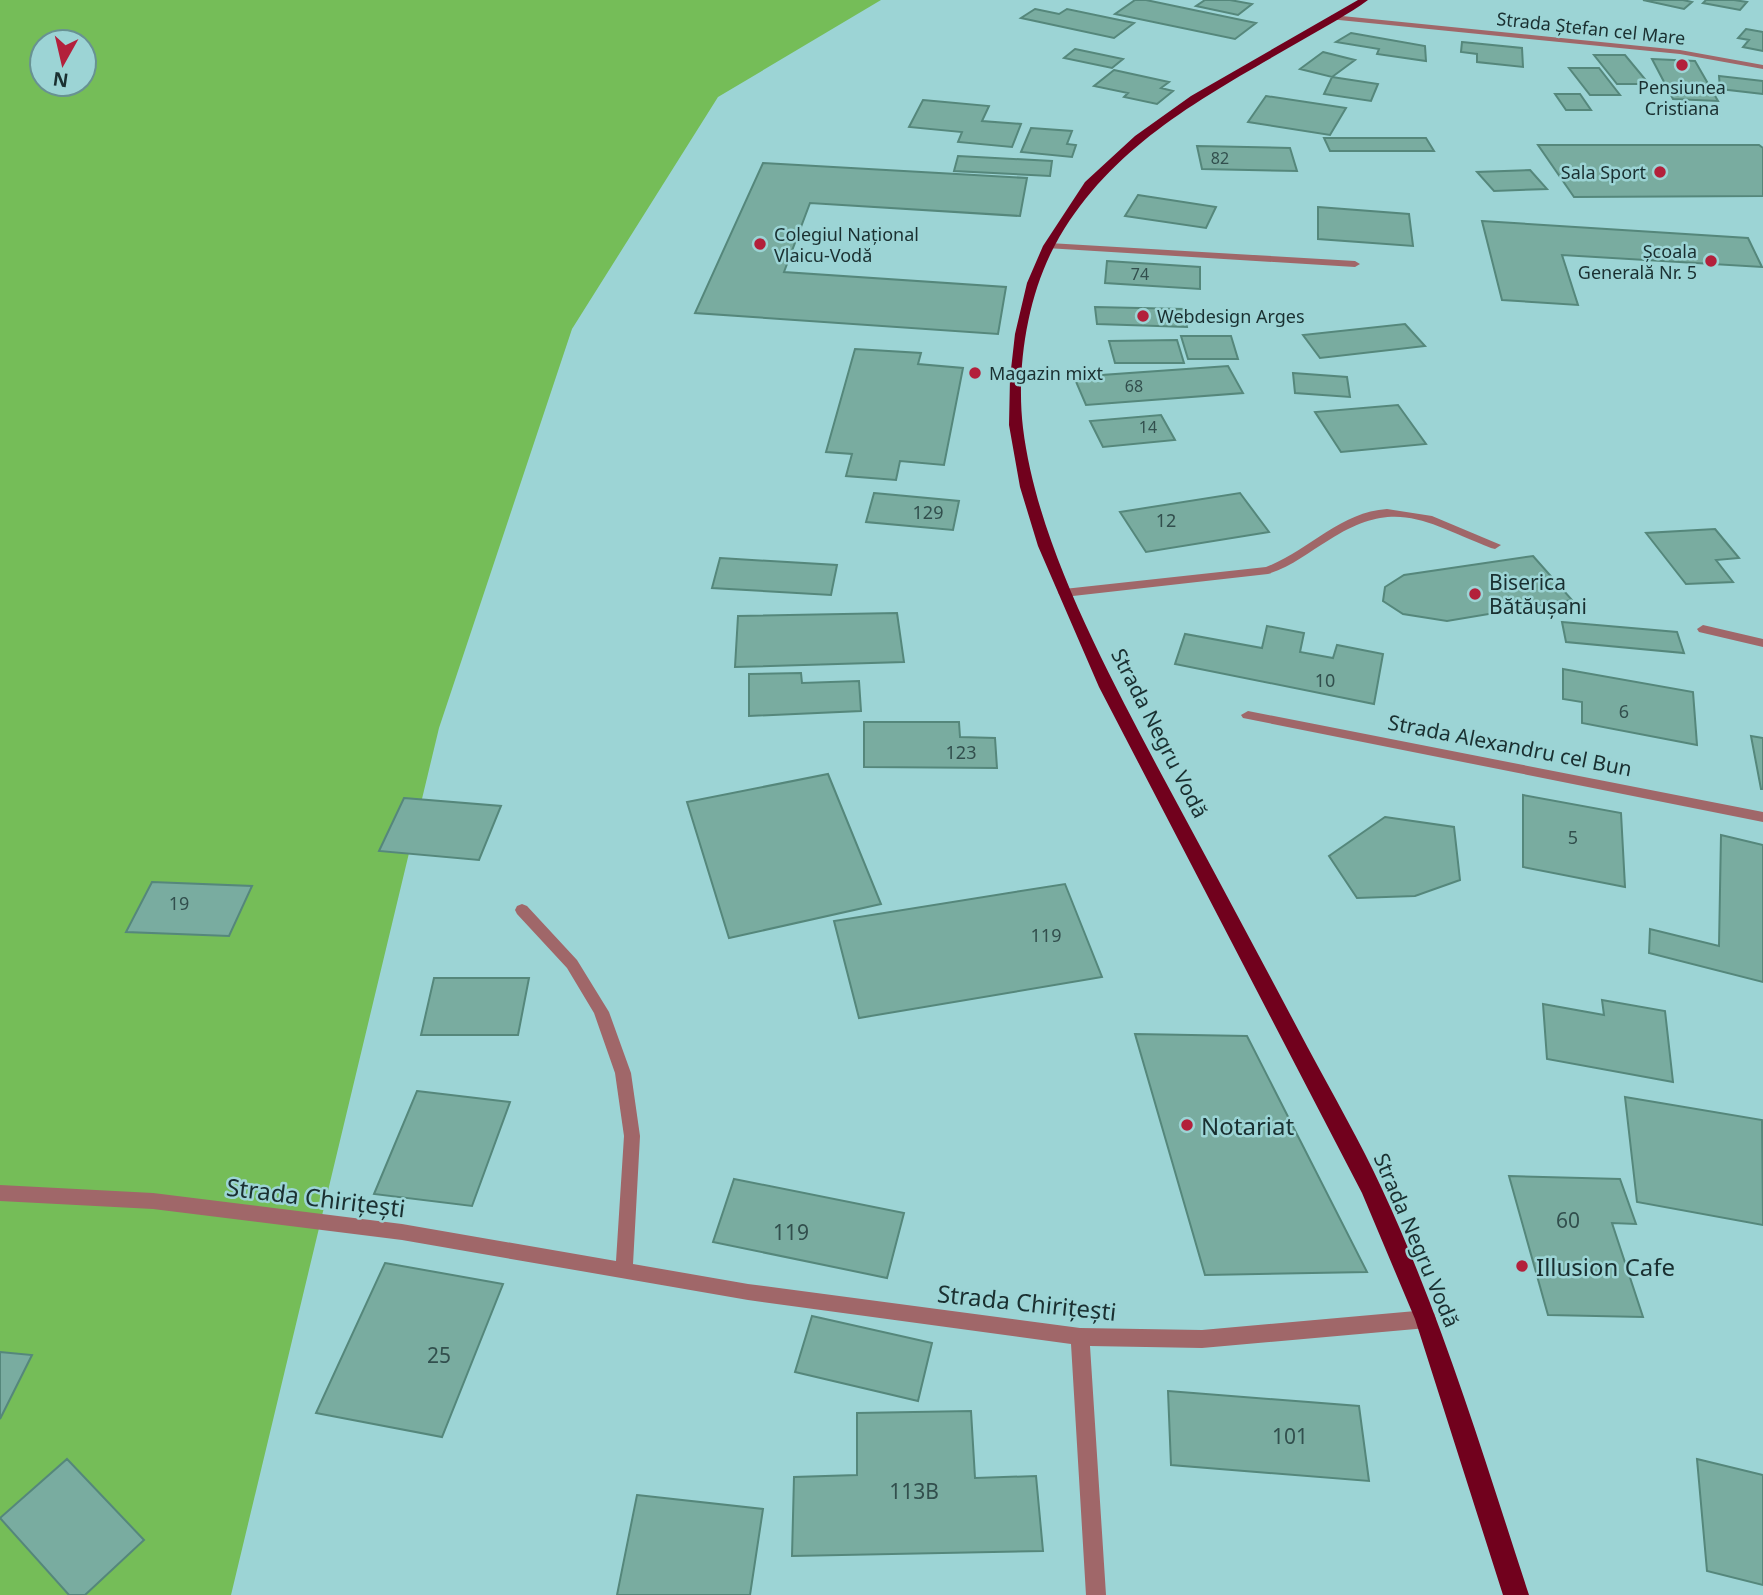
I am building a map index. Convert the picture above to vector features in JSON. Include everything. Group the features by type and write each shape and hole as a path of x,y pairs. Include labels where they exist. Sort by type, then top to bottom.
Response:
{"main road":[{"name":"Strada Negru Vodă","path":"1364,0 1195,98 1139,138 1089,184 1049,246 1033,283 1021,334 1016,378 1016,425 1027,487 1045,546 1107,687 1372,1190 1427,1319 1517,1595"}],"street":[{"name":"Strada Ștefan cel Mare","path":"1332,17 1653,49 1763,67"},
{"path":"1049,246 1355,264"},
{"path":"1064,593 1268,570 1291,562 1329,534 1363,516 1388,512 1419,517 1495,545"},
{"path":"1703,629 1763,643"},
{"name":"Strada Alexandru cel Bun","path":"1248,715 1763,817"},
{"path":"522,911 572,964 601,1012 623,1073 632,1136 624,1271"},
{"name":"Strada Chirițești","path":"0,1193 153,1201 374,1228 748,1292 1080,1337 1202,1339 1427,1319"},
{"path":"1080,1337 1096,1595"}],"green space":[{"path":"0,0 881,0 718,97 572,329 439,728 231,1595 0,1595"}],"building":[{"path":"1135,0 1256,23 1235,39 1115,14"},
{"path":"1205,0 1230,0 1252,4 1238,15 1196,6"},
{"path":"1643,0 1683,0 1692,2 1684,9"},
{"path":"1706,0 1747,2 1740,10 1703,3"},
{"path":"1035,9 1059,14 1067,9 1134,23 1114,38 1021,18"},
{"path":"1746,29 1763,32 1763,51 1743,47 1749,40 1738,38"},
{"path":"1351,33 1425,46 1426,61 1377,54 1379,49 1336,42"},
{"path":"1462,42 1522,48 1523,67 1477,62 1477,54 1461,52"},
{"path":"1075,49 1123,59 1112,68 1064,58"},
{"path":"1323,52 1355,60 1332,77 1300,69"},
{"path":"1594,55 1625,55 1649,84 1617,84"},
{"path":"1652,59 1695,61 1718,101 1673,99"},
{"path":"1569,68 1599,68 1620,95 1590,95"},
{"path":"1114,70 1169,82 1161,88 1173,91 1157,104 1124,97 1128,93 1094,86"},
{"path":"1719,76 1763,81 1763,94 1720,89"},
{"path":"1332,77 1378,84 1371,101 1324,94"},
{"path":"1555,94 1580,94 1591,110 1566,110"},
{"path":"1266,96 1346,108 1330,135 1248,122"},
{"path":"923,100 989,106 982,121 1021,124 1012,147 958,142 962,132 909,127"},
{"path":"1031,128 1072,131 1067,144 1076,145 1072,157 1021,152"},
{"path":"1324,138 1426,138 1434,151 1330,151"},
{"name":"Sala Sport","path":"1538,145 1759,145 1763,148 1763,196 1574,197"},
{"path":"1197,146 1290,148 1297,171 1202,169"},
{"path":"958,156 1052,161 1050,176 954,171"},
{"name":"Colegiul Național Vlaicu-Vodă","path":"763,163 1027,178 1020,216 810,203 784,272 1006,287 998,334 695,313"},
{"path":"1530,170 1547,189 1494,191 1477,172"},
{"path":"1138,195 1216,207 1206,228 1125,216"},
{"path":"1318,207 1409,214 1413,246 1318,239"},
{"name":"Școala Generală Nr. 5","path":"1482,221 1748,238 1762,267 1562,255 1578,305 1502,300"},
{"path":"1107,261 1200,267 1200,289 1105,283"},
{"path":"1095,307 1184,309 1187,327 1097,324"},
{"path":"1405,324 1425,346 1320,358 1303,335"},
{"path":"1181,336 1231,336 1238,359 1188,359"},
{"path":"1177,340 1184,363 1115,363 1109,341"},
{"path":"855,349 921,353 918,364 963,368 944,465 900,461 896,480 846,476 852,454 826,452"},
{"path":"1228,366 1243,393 1086,405 1074,377"},
{"path":"1293,373 1347,377 1350,397 1295,393"},
{"path":"1398,405 1426,444 1341,452 1315,412"},
{"path":"1161,415 1175,440 1103,447 1090,421"},
{"path":"874,493 959,501 953,530 866,522"},
{"path":"1240,493 1269,532 1146,552 1120,512"},
{"path":"1715,529 1739,558 1716,560 1733,582 1686,584 1646,533"},
{"name":"Biserica Bătăușani","path":"1533,556 1572,600 1447,621 1403,614 1383,601 1385,587 1404,575"},
{"path":"720,558 837,565 831,595 712,588"},
{"path":"897,613 904,662 735,667 738,616"},
{"path":"1562,622 1677,632 1684,653 1566,642"},
{"path":"1267,626 1304,633 1300,652 1333,658 1337,645 1383,654 1374,704 1175,664 1185,634 1262,648"},
{"path":"1563,669 1693,692 1697,745 1582,723 1582,702 1563,699"},
{"path":"801,673 802,683 859,681 861,711 749,716 749,674"},
{"path":"864,722 959,722 960,737 995,738 997,768 864,767"},
{"path":"1751,736 1763,738 1763,789 1761,789"},
{"path":"828,774 881,904 729,938 687,802"},
{"path":"1523,795 1621,813 1625,887 1523,867"},
{"path":"404,798 501,806 479,860 379,851"},
{"path":"1385,817 1454,827 1460,880 1415,896 1357,898 1329,856"},
{"path":"1721,835 1763,845 1763,982 1649,953 1650,929 1719,946"},
{"path":"152,882 252,886 229,936 126,932"},
{"path":"1065,884 1102,977 859,1018 834,921"},
{"path":"434,978 529,978 518,1035 421,1035"},
{"path":"1602,1000 1665,1011 1673,1082 1547,1059 1543,1004 1604,1015"},
{"path":"1135,1034 1247,1036 1367,1272 1205,1275"},
{"path":"417,1091 510,1102 472,1206 374,1194"},
{"path":"1625,1097 1762,1120 1763,1225 1637,1202"},
{"path":"1509,1176 1620,1179 1636,1224 1612,1223 1643,1317 1548,1315"},
{"path":"734,1179 904,1213 887,1278 713,1242"},
{"path":"385,1263 503,1284 442,1437 316,1413"},
{"path":"812,1316 932,1343 918,1401 795,1372"},
{"path":"0,1352 32,1355 0,1419"},
{"path":"1168,1391 1359,1406 1369,1481 1171,1465"},
{"path":"971,1411 975,1478 1036,1476 1043,1551 792,1556 794,1477 857,1475 857,1413"},
{"path":"67,1459 144,1540 85,1595 69,1595 0,1518"},
{"path":"1697,1459 1763,1475 1763,1585 1707,1571"},
{"path":"637,1495 763,1509 750,1595 617,1595"}],"place":[{"name":"Pensiunea Cristiana","path":"1682,65"},
{"name":"Sala Sport","path":"1660,172"},
{"name":"Colegiul Național Vlaicu-Vodă","path":"760,244"},
{"name":"Școala Generală Nr. 5","path":"1711,261"},
{"name":"Webdesign Arges","path":"1143,316"},
{"name":"Magazin mixt","path":"975,373"},
{"name":"Biserica Bătăușani","path":"1475,594"},
{"name":"Notariat","path":"1187,1125"},
{"name":"Illusion Cafe","path":"1522,1266"}]}
